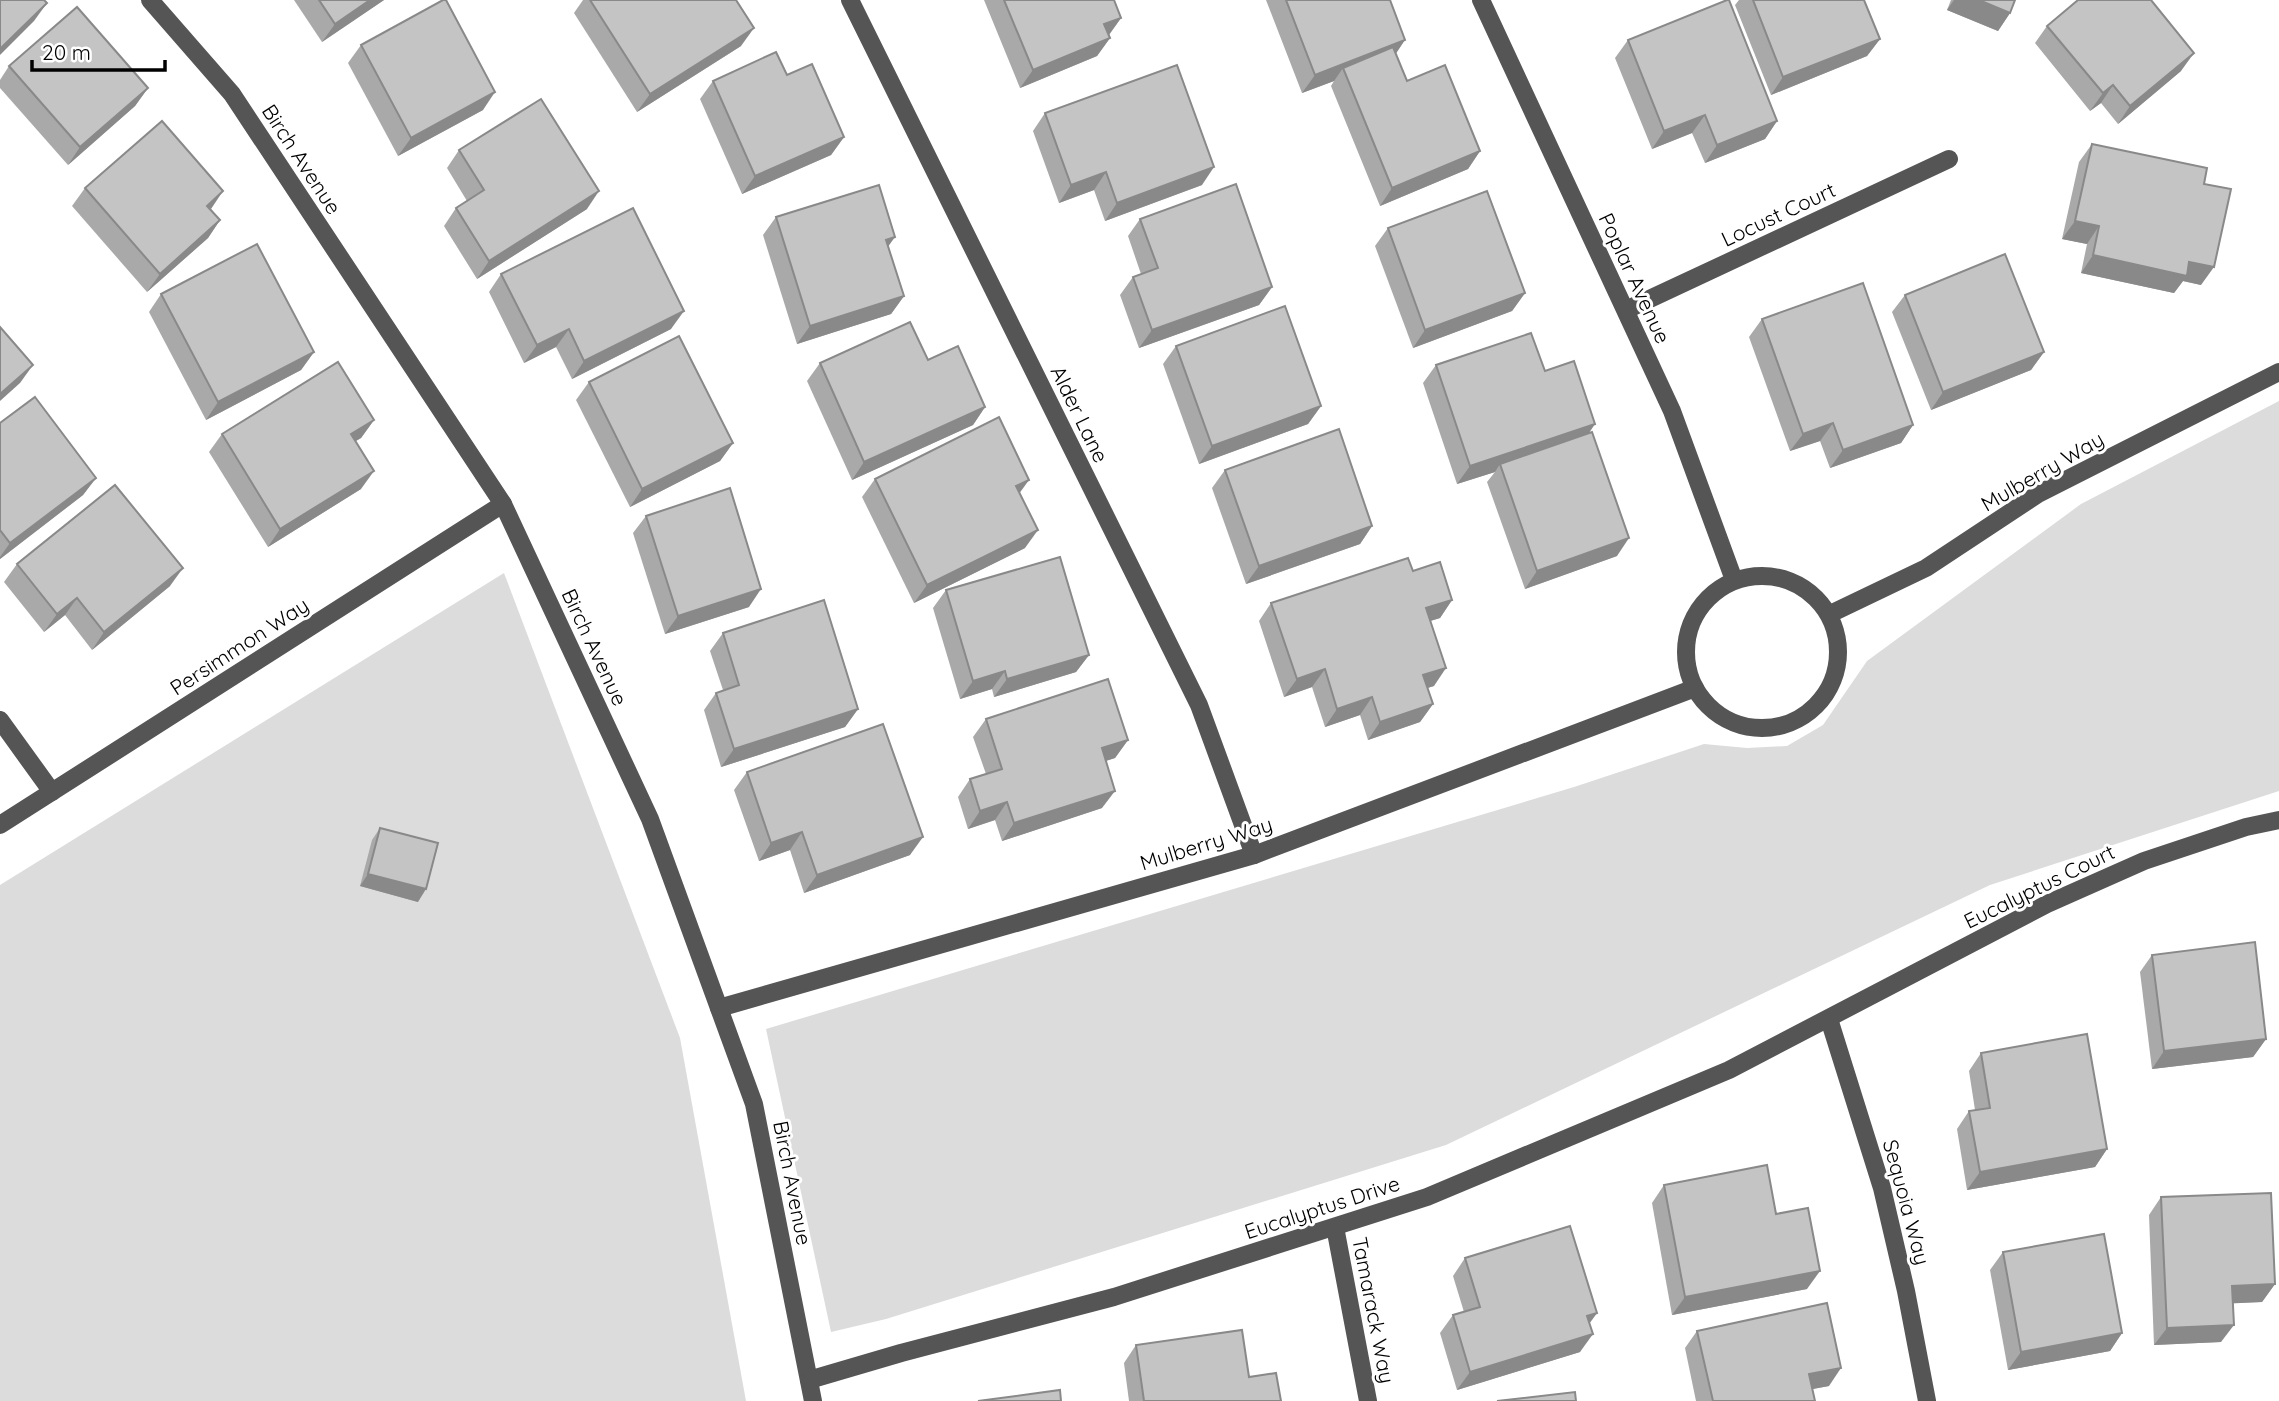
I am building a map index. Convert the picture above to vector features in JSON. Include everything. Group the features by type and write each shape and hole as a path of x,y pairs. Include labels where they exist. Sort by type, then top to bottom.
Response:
{"street":[{"name":"Birch Avenue","path":"150,0 232,94 503,504 650,819 754,1104 813,1401"},
{"name":"Alder Lane","path":"850,0 1199,705 1254,855"},
{"name":"Poplar Avenue","path":"1481,0 1672,411 1734,580"},
{"name":"Locust Court","path":"1626,310 1950,159"},
{"name":"Mulberry Way","path":"1830,614 1926,569 2038,494 2279,372"},
{"name":"Persimmon Way","path":"0,825 503,504"},
{"path":"1766,575 1806,587 1830,614 1836,628 1838,668 1822,702 1785,726 1746,728 1713,711 1695,688 1687,667 1687,639 1696,614 1712,594 1734,580 1766,575"},
{"name":"Mulberry Way","path":"719,1008 1254,855 1695,688"},
{"path":"0,720 52,792"},
{"name":"Eucalyptus Court","path":"1829,1019 2046,904 2144,861 2246,827 2279,820"},
{"name":"Eucalyptus Drive","path":"809,1380 1114,1297 1427,1197 1729,1070 1829,1019"},
{"name":"Sequoia Way","path":"1829,1019 1882,1188 1906,1291 1927,1401"},
{"name":"Tamarack Way","path":"1335,1227 1368,1401"}],"shaded area":[{"path":"2279,401 2279,791 1990,885 1446,1145 886,1319 831,1332 766,1029 1574,787 1704,744 1747,748 1787,746 1823,725 1867,661 2081,504"},
{"path":"504,573 680,1038 746,1401 0,1401 0,885"}],"building":[{"path":"0,0 44,0 47,3 0,49"},
{"path":"319,0 370,0 335,24"},
{"path":"446,0 495,92 411,138 361,45"},
{"path":"590,0 736,0 754,28 650,94"},
{"path":"1004,0 1114,0 1121,18 1104,24 1110,38 1033,70"},
{"path":"1286,0 1390,0 1405,40 1315,75"},
{"path":"1727,0 1777,121 1717,145 1705,115 1664,131 1628,40"},
{"path":"1753,0 1864,0 1880,39 1783,77"},
{"path":"1979,0 2015,0 2010,13"},
{"path":"2078,0 2151,0 2194,53 2130,106 2113,85 2103,93 2047,26"},
{"path":"77,7 148,88 80,147 9,66"},
{"path":"1393,47 1407,81 1445,65 1480,151 1392,188 1343,68"},
{"path":"776,52 787,75 812,64 844,137 755,176 713,81"},
{"path":"1177,65 1214,167 1117,203 1106,172 1071,185 1045,113"},
{"path":"541,99 599,191 489,261 456,208 484,190 459,150"},
{"path":"162,121 223,191 207,206 220,220 160,274 85,188"},
{"path":"2092,144 2207,168 2204,184 2231,189 2214,267 2189,262 2187,276 2093,255 2099,226 2075,221"},
{"path":"1236,184 1272,287 1152,330 1133,277 1158,268 1140,219"},
{"path":"879,185 895,237 886,240 904,296 810,326 776,217"},
{"path":"1487,191 1525,293 1425,330 1388,228"},
{"path":"633,208 684,311 584,361 569,329 537,345 501,274"},
{"path":"257,244 314,352 218,402 161,294"},
{"path":"2005,254 2044,352 1943,392 1905,295"},
{"path":"1863,283 1913,425 1843,450 1833,423 1803,434 1762,319"},
{"path":"1285,306 1321,406 1212,446 1176,346"},
{"path":"910,322 928,360 958,346 985,407 864,462 820,363"},
{"path":"0,327 33,365 0,394"},
{"path":"1531,333 1545,371 1574,361 1595,424 1470,466 1436,365"},
{"path":"679,336 733,443 642,489 589,382"},
{"path":"338,362 374,420 351,434 374,471 280,529 222,434"},
{"path":"35,397 96,478 10,543 0,530 0,423"},
{"path":"999,417 1029,480 1016,486 1038,530 927,585 875,479"},
{"path":"1339,429 1372,526 1259,566 1225,470"},
{"path":"1592,432 1629,538 1537,571 1500,464"},
{"path":"115,485 183,568 104,632 77,598 57,614 17,564"},
{"path":"730,488 761,589 678,616 646,516"},
{"path":"1060,557 1089,655 1007,679 1005,671 973,681 946,590"},
{"path":"1408,558 1413,571 1440,562 1452,600 1426,608 1446,668 1423,675 1433,704 1380,722 1372,697 1337,709 1325,669 1297,679 1271,603"},
{"path":"824,600 858,709 734,749 716,693 739,685 723,633"},
{"path":"1108,679 1128,740 1102,748 1115,791 1014,823 1007,802 980,811 970,779 1002,769 986,719"},
{"path":"883,724 923,837 817,875 802,832 771,843 747,772"},
{"path":"380,828 438,843 426,889 368,874"},
{"path":"2255,942 2266,1039 2164,1051 2152,955"},
{"path":"2087,1034 2107,1149 1980,1172 1969,1111 1990,1108 1981,1053"},
{"path":"1767,1165 1776,1214 1808,1208 1820,1271 1685,1297 1664,1185"},
{"path":"2271,1193 2275,1284 2232,1286 2234,1325 2167,1328 2161,1197"},
{"path":"1570,1226 1597,1313 1587,1316 1593,1334 1470,1372 1453,1315 1480,1307 1465,1258"},
{"path":"2104,1234 2122,1333 2021,1352 2003,1252"},
{"path":"1827,1303 1841,1368 1809,1374 1815,1401 1713,1401 1697,1331"},
{"path":"1242,1330 1249,1377 1276,1373 1281,1401 1144,1401 1136,1345"},
{"path":"1060,1390 1061,1401 978,1401"},
{"path":"1575,1392 1576,1401 1497,1401"}]}
